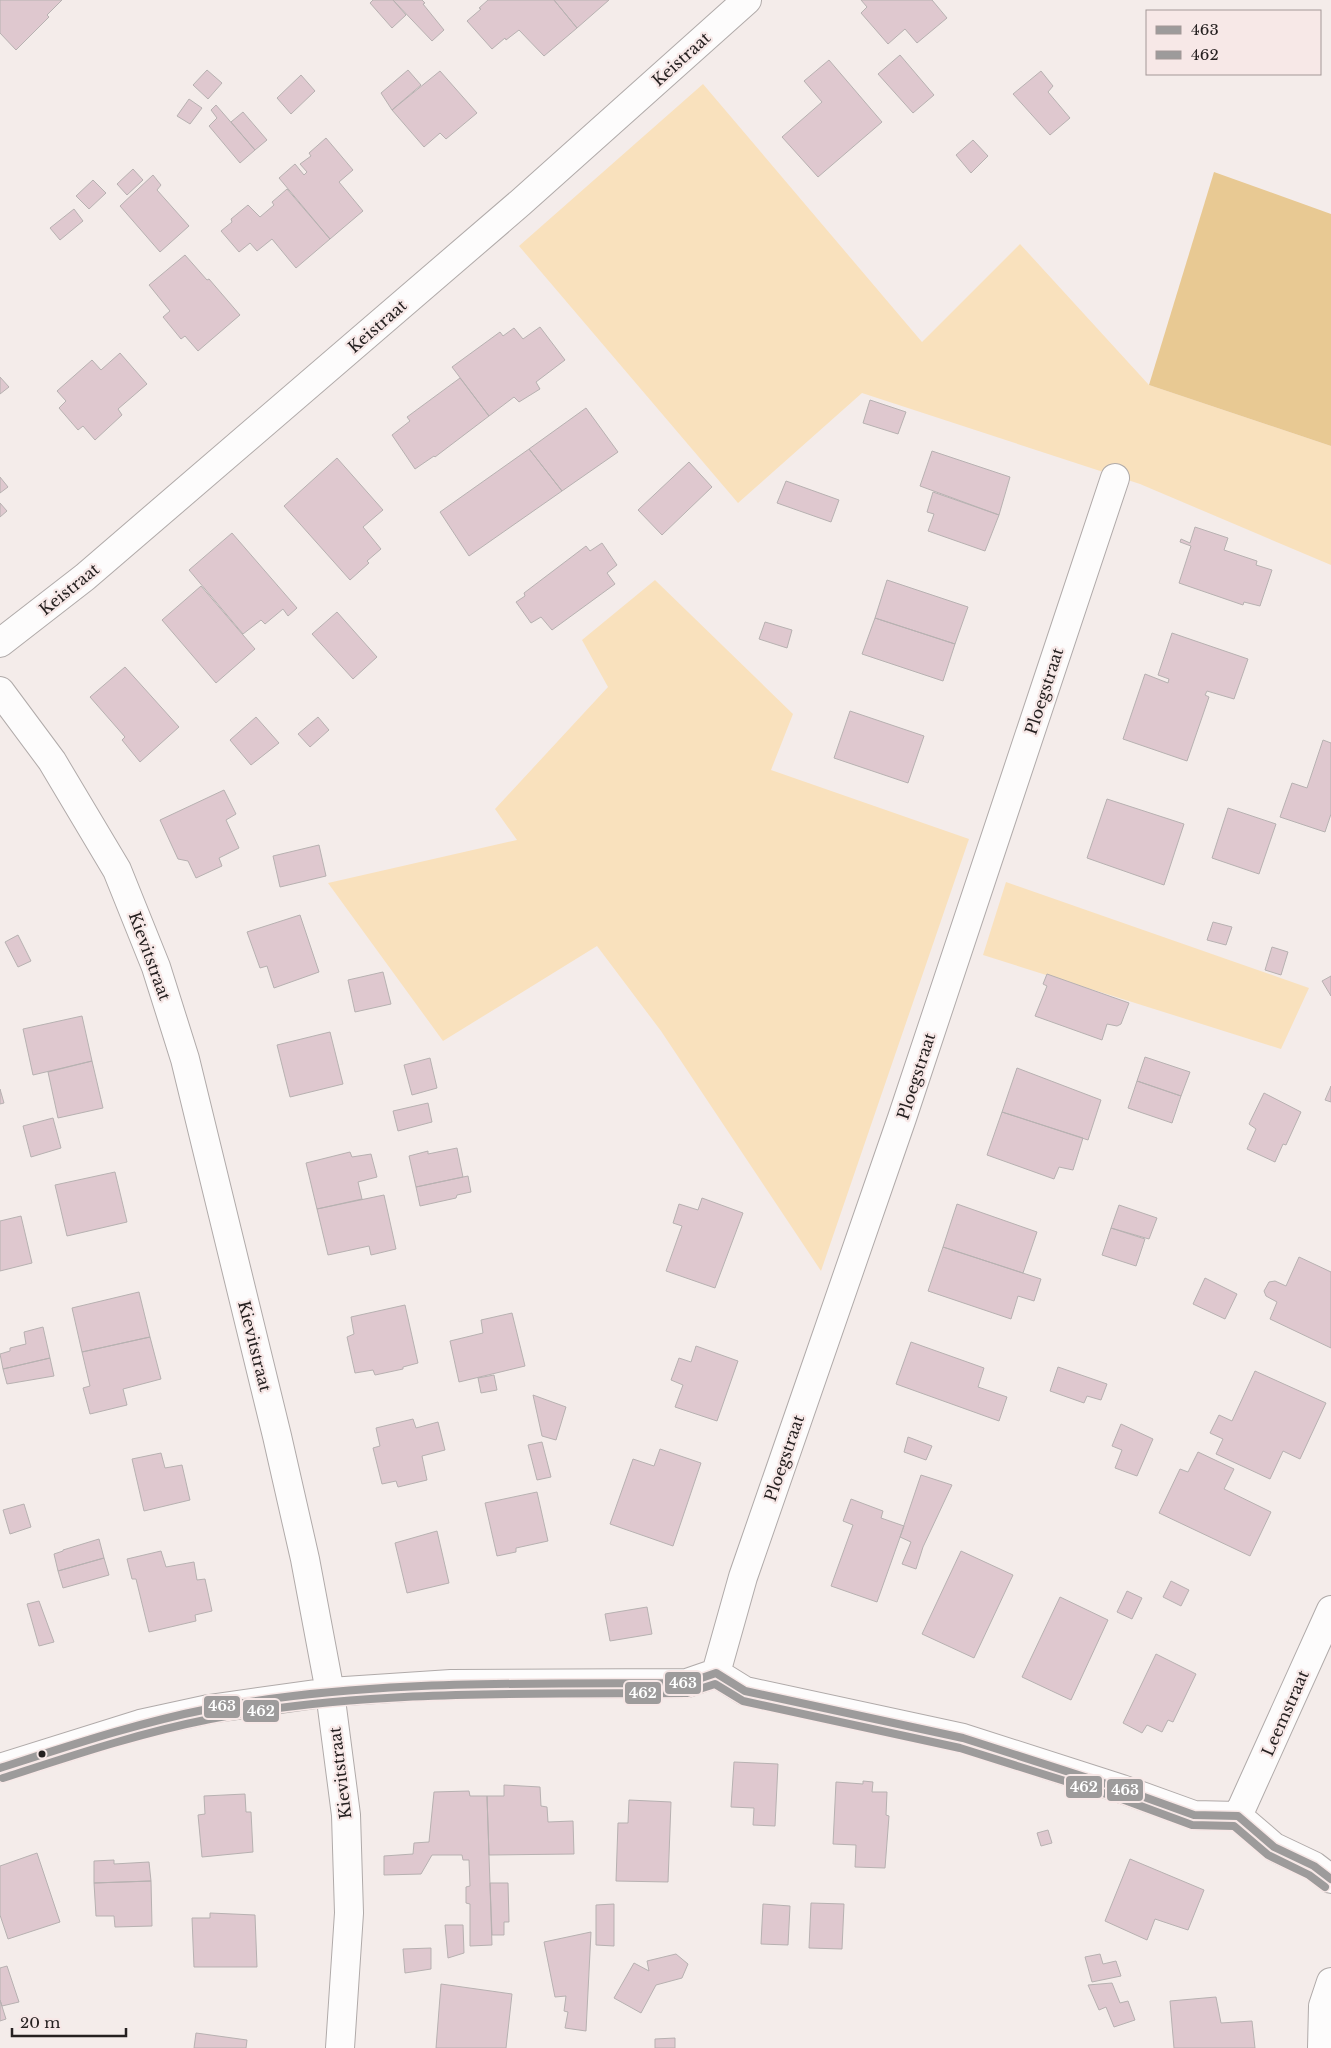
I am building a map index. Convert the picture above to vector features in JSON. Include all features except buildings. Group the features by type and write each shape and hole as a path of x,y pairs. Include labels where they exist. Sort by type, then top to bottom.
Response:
{"street":[{"name":"Keistraat","path":"0,643 85,577 513,210 747,0"},
{"name":"Ploegstraat","path":"716,1673 743,1577 902,1118 1115,478"},
{"name":"Kievitstraat","path":"0,691 52,762 117,870 156,967 185,1059 275,1427 305,1559 330,1692 346,1815 349,1904 347,1972 340,2048"},
{"name":"Leemstraat","path":"1238,1816 1331,1610"},
{"path":"0,1768 140,1724 209,1709 330,1692 452,1684 687,1684 716,1673 745,1691 963,1738 1122,1789 1194,1815 1238,1816 1274,1847 1314,1866 1331,1879"},
{"path":"1322,2048 1323,2006 1331,1982"}],"shaded area":[{"path":"703,84 922,342 1020,244 1149,385 1331,446 1331,565 1140,484 862,393 738,503 519,246"},
{"path":"1214,172 1331,214 1331,446 1149,385"},
{"path":"655,580 793,714 771,770 969,839 821,1271 661,1031 597,946 443,1041 328,883 517,840 495,809 608,687 582,640"},
{"path":"1006,882 1309,988 1281,1049 983,955"}],"transit line":[{"name":"463","path":"0,1768 155,1721 208,1709 267,1699 327,1692 446,1685 687,1683 716,1673 745,1691 963,1738 1122,1789 1194,1815 1238,1816 1274,1847 1314,1866 1331,1879"},
{"name":"462","path":"3,1778 157,1731 210,1719 269,1709 328,1702 448,1695 687,1693 715,1684 743,1701 960,1748 1119,1798 1192,1825 1234,1826 1268,1855 1309,1875 1325,1887"}]}
